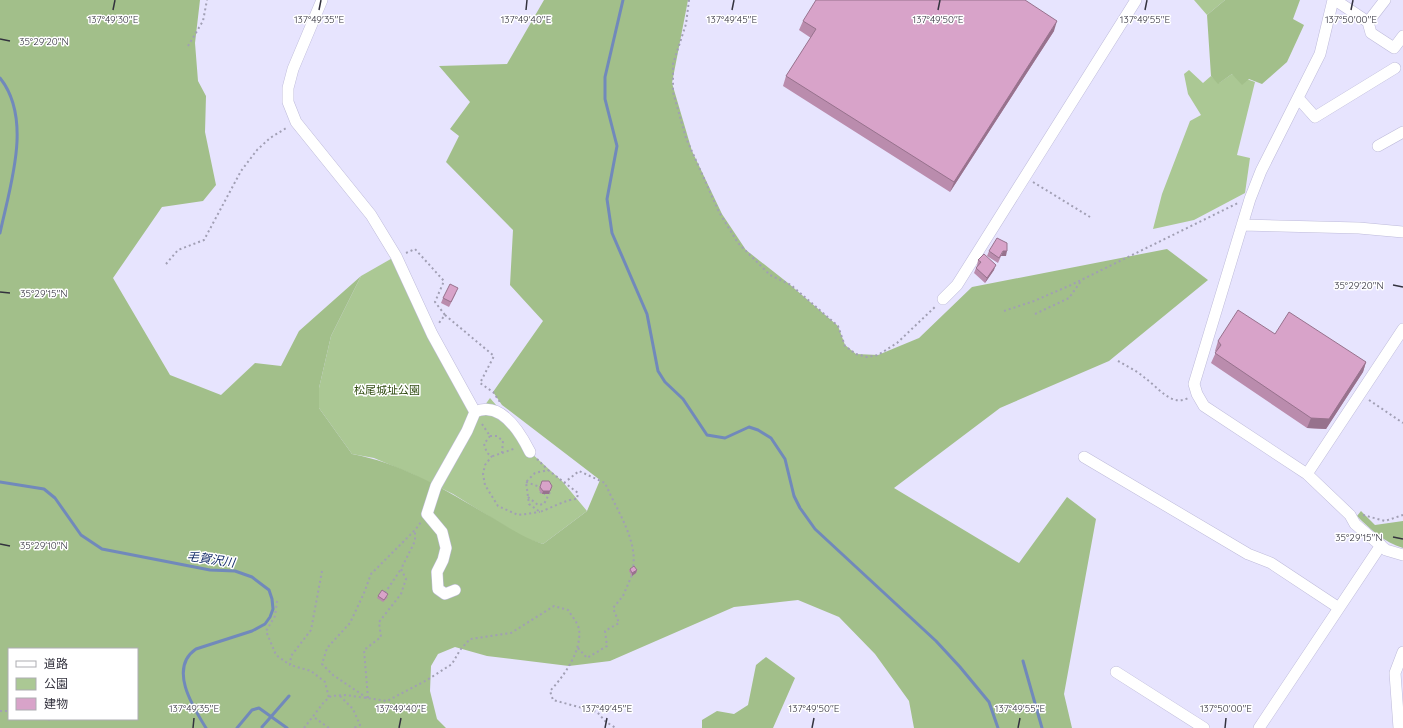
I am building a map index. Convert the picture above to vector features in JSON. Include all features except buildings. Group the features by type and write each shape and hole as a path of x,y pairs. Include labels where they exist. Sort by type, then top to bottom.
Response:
{"street":[{"path":"322,0 293,69 288,88 288,102 296,122 371,215 396,256 432,334 475,412"},
{"path":"943,299 957,285 1136,0"},
{"path":"1403,36 1394,48 1371,33 1368,22 1334,0 1323,46 1261,171 1249,202 1194,384 1197,394 1204,406 1306,474 1350,515 1355,524 1381,545 1394,553 1403,555"},
{"path":"1368,22 1385,0"},
{"path":"1298,98 1315,117 1395,68"},
{"path":"1378,146 1403,132"},
{"path":"1242,225 1359,228 1403,232"},
{"path":"1306,474 1403,329"},
{"path":"455,590 445,594 438,589 437,572 443,560 446,548 442,532 427,514 436,486 467,431 475,412 482,409 490,409 509,420 521,435 530,452"},
{"path":"1084,457 1248,554 1271,563 1339,608"},
{"path":"1259,728 1381,545"},
{"path":"1399,728 1395,673 1403,652"},
{"path":"1116,672 1204,728"}],"path":[{"path":"188,46 203,21 207,0"},
{"path":"689,0 686,24 673,64 673,92 686,138 719,212 738,243 770,275 791,285 838,326 845,346 856,354 862,356 867,357 878,355 897,343 943,299"},
{"path":"166,264 178,250 204,240 242,171 257,150 270,138 296,122"},
{"path":"1026,177 1090,218"},
{"path":"1004,311 1034,301 1082,280 1235,203 1249,202"},
{"path":"396,256 415,249 444,281 435,302 445,316 494,356 480,383 493,392"},
{"path":"1035,314 1069,298 1082,280"},
{"path":"432,334 445,316"},
{"path":"1118,361 1146,378 1166,396 1175,400 1184,401 1197,394"},
{"path":"1360,394 1403,423"},
{"path":"492,456 487,453 484,444 490,436 497,436 503,441 502,452 492,456 484,465 483,474 485,485 498,506 518,515 540,512 560,505 570,499 577,499 578,493 564,484 548,470 535,473 526,482 527,496 529,504 540,512"},
{"path":"564,484 579,471 605,483 630,538 634,563 631,580 623,596 612,608 619,623 605,631 607,646 587,658 578,648"},
{"path":"526,482 540,487"},
{"path":"540,487 542,484 548,483"},
{"path":"540,487 539,490 542,494 549,494"},
{"path":"527,496 538,505 544,504 551,489"},
{"path":"1350,515 1355,513 1385,520 1403,515"},
{"path":"368,698 333,675 322,664 327,648 350,623 371,574 415,530 427,514"},
{"path":"385,594 401,569 415,541 415,530"},
{"path":"368,698 364,650 381,637 379,622 401,594 406,580 401,569"},
{"path":"290,665 291,656 310,630 322,570"},
{"path":"277,601 276,616 266,631 276,655 290,665 311,671 325,682 329,698"},
{"path":"304,728 324,702 329,698 339,695 386,701 427,680 452,664 460,650 470,639 511,633 554,606 568,610 579,629 578,648 558,683 550,692 553,700 597,712 606,722 616,728"},
{"path":"339,695 353,709 360,725 354,728"},
{"path":"315,718 329,728"}],"green space":[{"path":"0,0 200,0 195,43 198,81 206,96 205,132 216,185 203,201 162,207 113,278 170,375 221,395 255,363 281,366 299,331 361,276 331,336 319,388 319,408 352,454 388,464 422,478 520,534 543,544 587,511 600,480 502,405 493,392 543,321 510,285 513,230 446,162 459,136 450,129 470,102 439,66 507,64 544,0 688,0 672,83 692,151 722,214 746,250 788,283 838,326 845,345 856,354 878,355 919,338 972,287 1167,249 1208,280 1109,361 1000,408 894,488 1019,563 1067,497 1096,519 1064,694 1072,728 914,728 909,701 875,654 839,617 798,600 734,607 610,661 569,666 487,656 455,647 438,654 431,666 430,691 437,719 446,728 0,728"},
{"path":"1194,0 1225,0 1207,15"},
{"path":"1225,0 1300,0 1293,19 1304,25 1287,62 1262,84 1249,79 1242,85 1232,74 1218,84 1211,76 1207,15"},
{"path":"1189,70 1203,83 1211,76 1219,83 1232,74 1255,82 1237,155 1250,158 1245,193 1194,220 1153,229 1162,194 1190,121 1201,115 1188,94 1184,74"},
{"name":"松尾城址公園","path":"396,256 475,412 482,409 490,398 509,420 530,452 562,481 587,511 543,544 524,538 453,494 412,474 374,458 352,454 319,408 319,388 331,336 361,276"},
{"path":"1361,511 1375,525 1403,521 1403,548 1384,539 1367,526 1357,516"},
{"path":"766,657 795,678 773,728 702,728 702,720 717,711 734,714 748,705 756,665"}],"waterway":[{"path":"623,0 605,77 605,99 617,146 607,199 612,233 647,314 658,371 665,382 683,399 707,435 725,438 749,427 758,430 771,438 785,459 794,496 800,508 815,529 936,641 960,667 989,702 998,728"},
{"name":"毛賀沢川","path":"0,78 10,95 15,113 17,133 13,174 0,233"},
{"name":"毛賀沢川","path":"0,482 44,489 55,498 81,535 102,549 210,570 235,571 252,577 269,590 273,609 265,624 252,631 196,649 188,657 184,666 183,677 190,699 206,728"},
{"path":"1023,661 1042,728"},
{"path":"262,727 289,696"},
{"name":"毛賀沢川","path":"237,728 252,710 259,708 287,728"}]}
